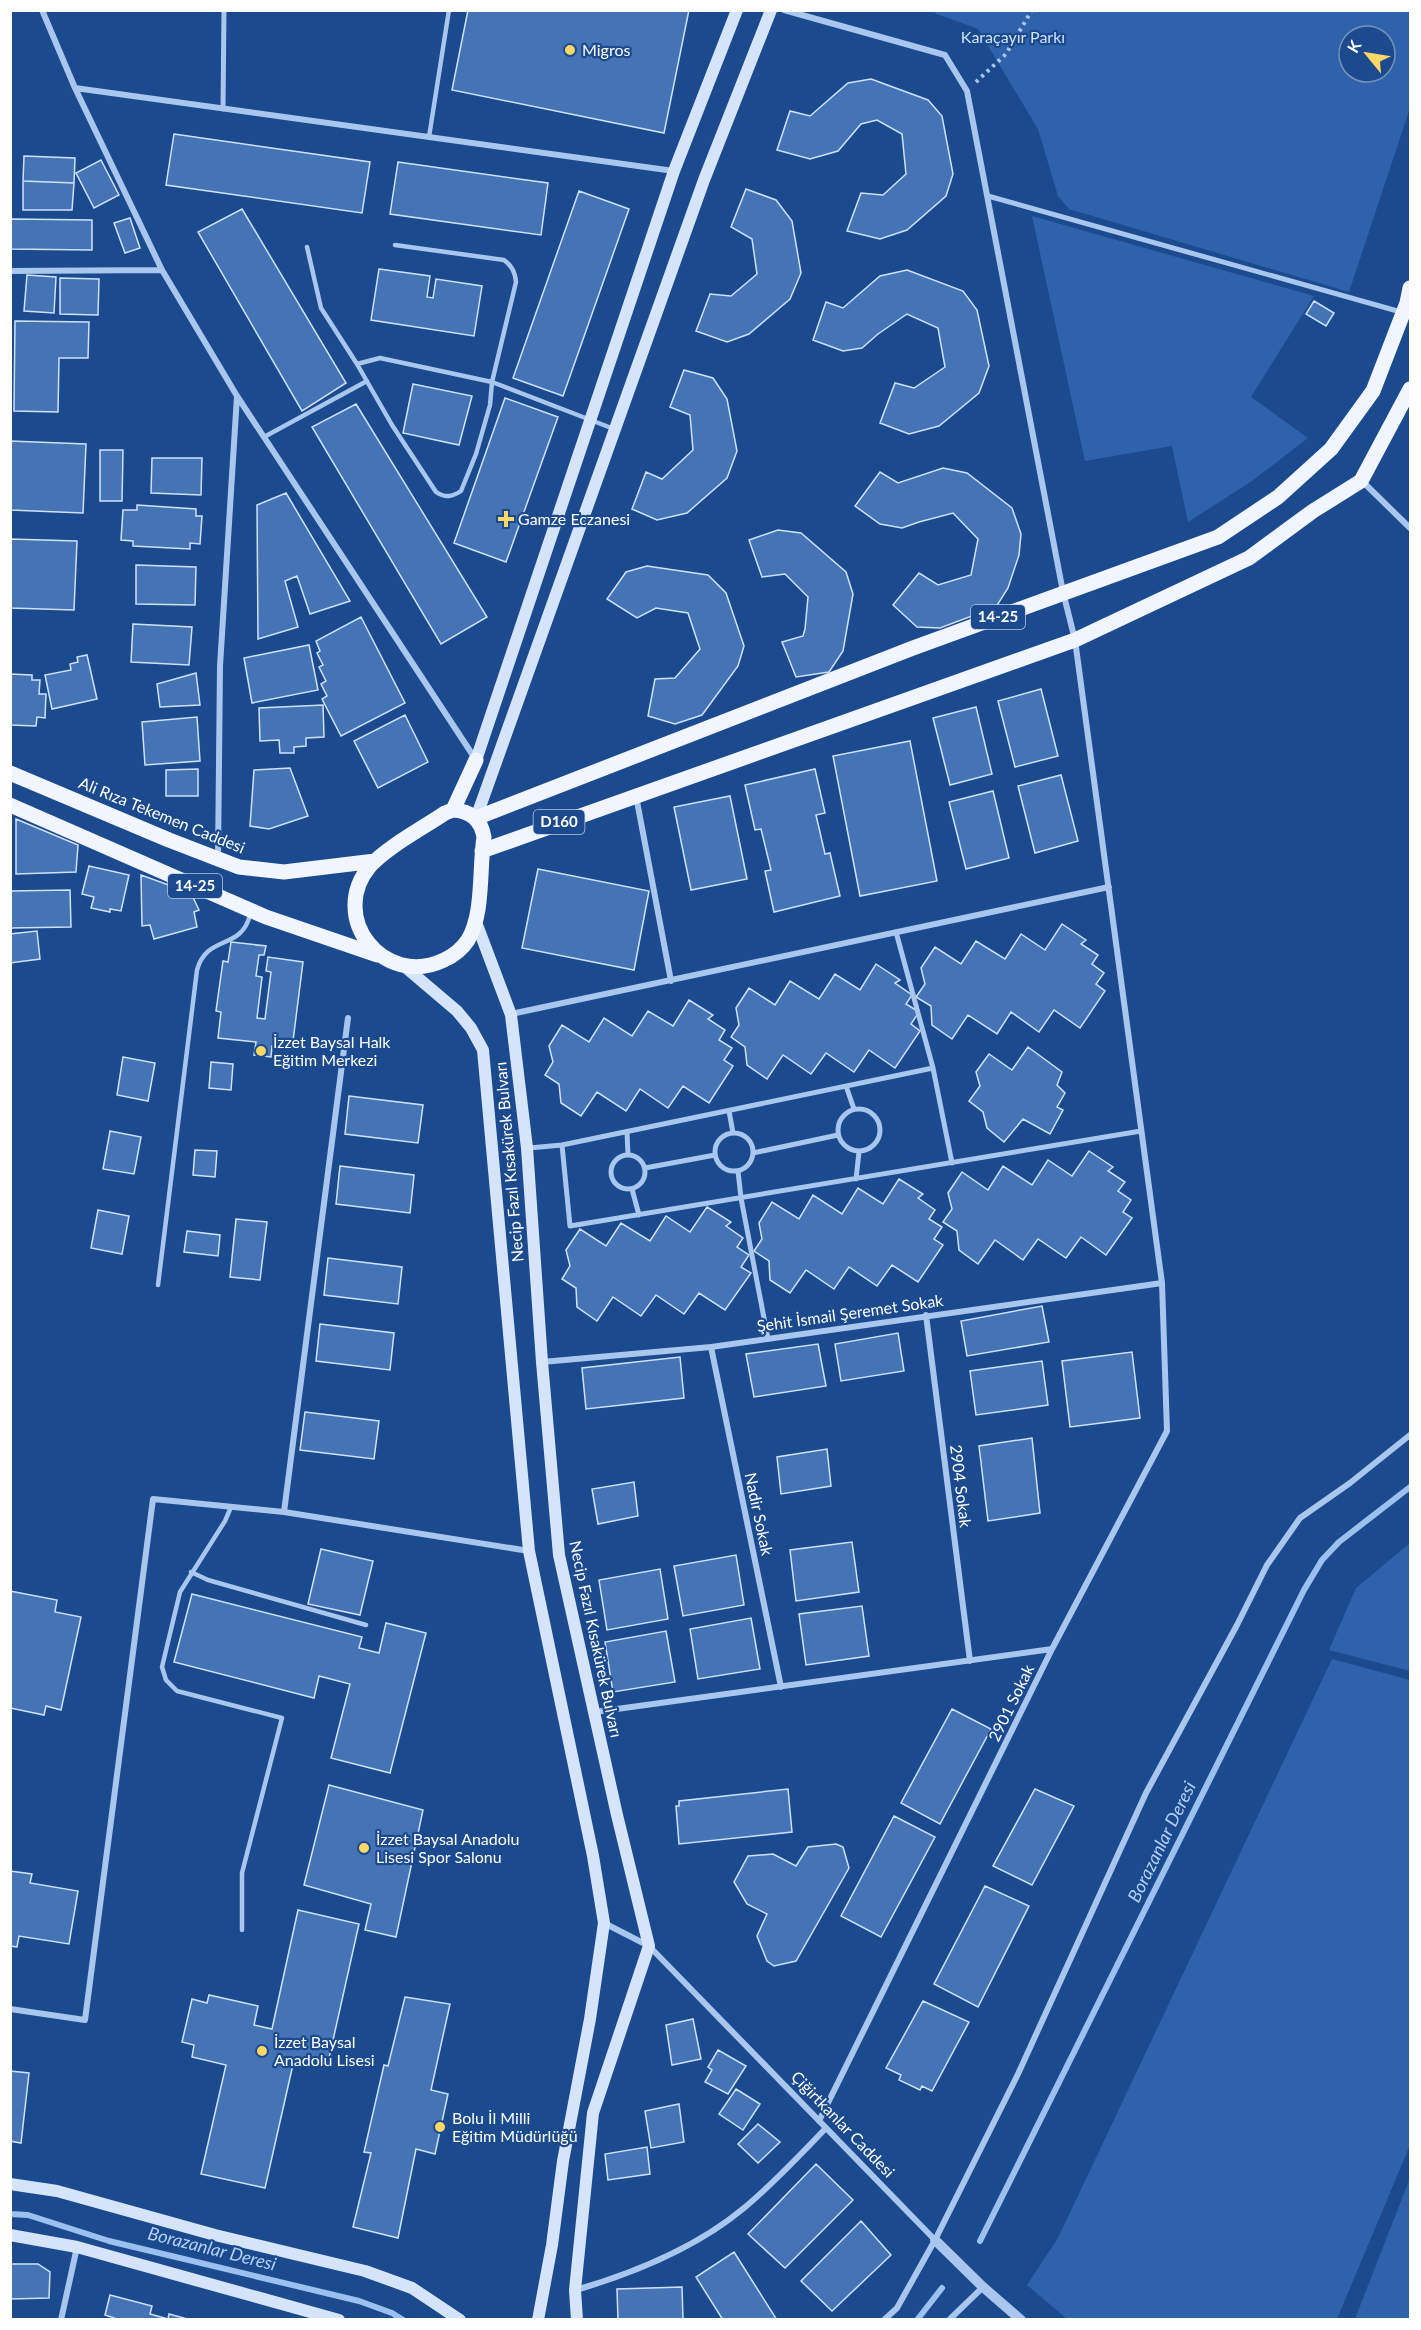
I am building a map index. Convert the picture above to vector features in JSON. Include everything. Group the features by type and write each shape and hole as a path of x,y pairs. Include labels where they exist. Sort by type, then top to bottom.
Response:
{"main road":[{"path":"737,10 674,171 476,760 453,810 463,811 476,818 704,180 771,10"},
{"name":"14-25","path":"453,810 445,813 375,861 360,881 355,900 356,919 363,937 375,952 391,962 411,968 433,966 452,957 467,941 476,922 484,837 476,818 913,648 1218,537 1278,497 1331,449 1373,391 1403,313 1410,288"},
{"path":"636,795 1076,640 1249,558 1313,511 1361,481 1410,389"},
{"name":"Ali Rıza Tekemen Caddesi","path":"10,773 239,867 284,872 375,861"},
{"name":"D160","path":"482,851 636,795"},
{"name":"14-25","path":"10,805 251,910 383,957"},
{"name":"Necip Fazıl Kısakürek Bulvarı","path":"476,922 511,1015 527,1148 542,1362 560,1555 649,1946"},
{"name":"Necip Fazıl Kısakürek Bulvarı","path":"404,966 457,1011 471,1028 483,1050 529,1551 593,1856 604,1923 590,2019 563,2161 552,2245 537,2319"},
{"path":"577,2319 575,2290 593,2113 649,1946"},
{"path":"10,2184 57,2191 215,2235 365,2271 412,2288 460,2319"},
{"path":"10,2235 77,2247 339,2319"}],"street":[{"path":"42,10 75,88 162,270 237,396 476,760"},
{"path":"223,109 224,10"},
{"path":"784,10 945,55 967,91"},
{"path":"75,88 674,171"},
{"name":"2901 Sokak","path":"819,2121 1052,1649 1167,1431 1162,1283 1076,640 1063,592 967,91"},
{"path":"988,196 1403,313"},
{"path":"10,272 162,270"},
{"path":"218,860 220,666 237,396"},
{"path":"1361,481 1410,528"},
{"path":"636,795 671,981"},
{"path":"511,1015 1109,887"},
{"path":"896,932 933,1068 952,1163"},
{"path":"284,1512 348,1018"},
{"path":"527,1148 562,1146 933,1068"},
{"path":"846,1086 854,1109"},
{"path":"854,1109 867,1110 874,1114 881,1127 878,1142 866,1151 859,1152 845,1146 838,1135 839,1122 854,1109"},
{"path":"729,1111 733,1133"},
{"path":"562,1146 570,1226 1141,1131"},
{"path":"627,1132 628,1155"},
{"path":"733,1133 745,1136 750,1141 753,1153 749,1165 738,1171 726,1170 717,1161 715,1155 715,1148 721,1137 733,1133"},
{"path":"753,1153 838,1135"},
{"path":"856,1179 859,1152"},
{"path":"628,1155 640,1159 645,1168 644,1179 632,1189 616,1185 610,1174 617,1158 628,1155"},
{"path":"645,1168 715,1155"},
{"path":"738,1171 768,1339"},
{"path":"632,1189 639,1215"},
{"name":"Şehit İsmail Şeremet Sokak","path":"542,1362 711,1347 1162,1283"},
{"name":"2904 Sokak","path":"926,1315 970,1661"},
{"name":"Nadir Sokak","path":"711,1347 781,1687"},
{"path":"884,2319 897,2308 935,2240 1017,2074 1146,1793 1267,1566 1300,1518 1350,1483 1410,1435"},
{"path":"10,2009 85,2020 153,1499 284,1512 529,1551"},
{"path":"594,1712 1052,1649"},
{"name":"Çiğirtkanlar Caddesi","path":"604,1923 649,1946 935,2240 983,2287 1021,2319"},
{"path":"575,2290 621,2277 705,2235 742,2209 784,2172 826,2128"},
{"path":"61,2319 77,2247"},
{"path":"949,2319 983,2287"}],"lane":[{"path":"429,137 449,10"},
{"path":"307,247 321,308 392,425 436,492 449,497 461,491 476,454 490,405 492,382 516,282 512,268 504,260 395,245"},
{"path":"357,364 380,358 492,382 614,429"},
{"path":"264,437 367,381"},
{"path":"158,1285 196,970 208,949 235,938 244,929 251,910"},
{"path":"231,1507 225,1521 180,1592 162,1666 166,1680 177,1691 282,1718 242,1873 242,1930"},
{"path":"191,1572 208,1580 366,1625"}],"path":[{"path":"967,91 1006,54 1032,10"}],"green space":[{"name":"Karaçayır Parkı","path":"929,11 1410,11 1410,108 1349,292 1069,209 1058,196 1038,129 978,29"},
{"path":"1032,216 1314,296 1251,397 1308,438 1252,481 1188,522 1172,446 1085,461"},
{"path":"1410,1543 1410,1671 1329,1650 1356,1588"},
{"path":"1332,1659 1410,1680 1410,2145 1337,2319 1067,2319 1027,2285 1058,2238"},
{"path":"1410,2178 1410,2319 1355,2319"}],"building":[{"name":"Migros","path":"468,10 689,10 664,133 452,90"},
{"path":"871,79 928,100 942,116 953,174 946,196 907,230 880,239 847,231 861,193 883,195 906,174 902,134 877,120 861,124 838,151 810,159 777,150 790,111 810,116 848,83"},
{"path":"174,134 370,162 362,213 166,185"},
{"path":"24,156 75,158 74,183 23,181"},
{"path":"101,160 119,195 94,208 76,173"},
{"path":"398,162 548,183 541,235 390,214"},
{"path":"23,181 74,183 72,210 23,210"},
{"path":"746,189 776,200 792,221 801,273 790,299 749,334 727,342 696,331 710,294 731,296 757,274 752,239 731,227"},
{"path":"579,191 629,209 563,396 513,378"},
{"path":"242,209 346,383 302,411 198,232"},
{"path":"130,218 140,248 125,253 114,223"},
{"path":"11,219 92,220 92,250 10,249"},
{"path":"379,269 430,276 427,297 433,298 436,279 482,286 474,336 371,320"},
{"path":"907,270 963,291 977,310 989,366 979,393 939,426 909,434 880,423 895,383 914,388 945,367 938,328 907,314 862,348 843,351 813,340 826,302 843,308 880,276"},
{"path":"27,275 56,277 54,313 24,311"},
{"path":"60,278 99,279 98,315 60,314"},
{"path":"1314,301 1334,313 1326,326 1306,314"},
{"path":"15,321 89,322 88,358 59,358 58,412 14,411"},
{"path":"684,370 713,378 727,399 737,451 727,478 687,513 657,520 632,509 646,472 662,479 693,450 690,415 670,407"},
{"path":"413,384 472,396 459,445 403,433"},
{"path":"505,398 558,417 506,562 454,543"},
{"path":"356,404 487,617 441,644 312,427"},
{"path":"10,441 86,444 83,513 10,510"},
{"path":"100,450 123,450 122,501 100,501"},
{"path":"152,458 202,458 201,495 151,493"},
{"path":"943,468 967,473 1012,508 1021,534 1019,555 1008,588 996,607 940,628 917,627 893,605 919,573 938,585 971,575 978,539 953,513 902,528 880,524 855,506 880,472 898,483"},
{"path":"286,493 350,601 310,614 297,576 285,581 298,627 258,639 257,505"},
{"path":"137,505 196,509 196,516 202,516 200,544 190,543 190,549 133,546 133,541 121,540 123,510 137,510"},
{"path":"778,530 801,533 846,572 853,594 843,651 829,672 796,677 782,642 803,636 808,597 785,574 762,577 749,540"},
{"path":"10,539 77,541 74,610 10,608"},
{"path":"136,565 196,567 195,605 136,604"},
{"path":"647,566 708,575 726,593 744,646 738,666 702,715 675,724 648,716 655,679 675,678 700,649 688,613 656,608 637,618 607,599 626,572"},
{"path":"361,617 405,703 341,736 322,699 327,696 321,684 326,681 319,667 323,665 317,653 320,651 316,641"},
{"path":"133,624 192,627 189,665 131,662"},
{"path":"309,645 318,690 252,703 244,658"},
{"path":"87,655 97,699 52,709 45,675 71,670 70,664 78,662 77,657"},
{"path":"196,673 200,705 160,707 157,684"},
{"path":"10,674 32,675 32,680 40,680 39,694 46,694 45,718 37,717 36,726 10,725"},
{"path":"1041,689 1058,756 1015,767 998,701"},
{"path":"323,705 324,737 306,738 306,746 294,747 294,753 280,753 279,740 260,741 259,708"},
{"path":"976,707 992,774 950,785 933,718"},
{"path":"405,715 428,762 378,788 354,741"},
{"path":"197,717 200,761 145,765 142,722"},
{"path":"910,741 937,881 860,896 833,756"},
{"path":"290,768 308,816 269,829 250,826 254,770"},
{"path":"198,769 198,796 166,796 166,770"},
{"path":"815,769 825,813 816,815 825,854 830,853 840,896 774,912 765,871 771,870 761,829 755,830 745,785"},
{"path":"1061,775 1078,841 1035,853 1018,786"},
{"path":"993,791 1009,858 966,869 949,802"},
{"path":"730,796 747,879 691,890 674,807"},
{"path":"16,819 78,845 76,872 16,874"},
{"path":"89,866 129,875 121,911 110,909 110,912 91,908 94,897 82,894"},
{"path":"538,869 649,891 634,970 522,948"},
{"path":"141,875 191,893 199,910 194,912 197,927 154,939 150,925 142,926"},
{"path":"70,890 71,927 10,928 10,891"},
{"path":"1062,924 1086,940 1081,944 1098,955 1092,964 1104,973 1096,984 1105,991 1080,1028 1054,1010 1039,1032 1011,1012 997,1034 968,1015 952,1039 932,1025 931,1006 916,997 925,984 921,968 935,947 961,964 976,941 1005,959 1021,934 1045,950"},
{"path":"37,931 40,959 10,963 10,934"},
{"path":"231,942 266,946 264,955 259,955 256,976 262,977 257,1018 265,1019 271,972 266,971 268,957 303,962 292,1049 272,1046 271,1057 254,1055 256,1042 218,1038 221,1012 216,1011 223,961 228,962"},
{"path":"876,964 900,980 895,983 912,995 906,1004 919,1012 911,1024 920,1031 895,1068 869,1050 854,1072 826,1053 811,1074 783,1055 767,1079 747,1065 745,1047 731,1037 739,1025 736,1008 749,988 775,1005 790,981 819,999 835,974 860,990"},
{"path":"689,1000 713,1015 708,1019 725,1030 719,1040 732,1048 724,1060 733,1066 709,1103 683,1086 668,1108 640,1089 626,1111 597,1092 581,1116 561,1103 559,1084 545,1075 553,1062 549,1046 562,1025 589,1042 604,1018 632,1036 648,1011 673,1026"},
{"path":"1028,1047 1062,1072 1057,1085 1065,1093 1057,1107 1063,1110 1050,1134 1023,1119 1004,1142 987,1128 983,1112 969,1101 980,1086 976,1072 989,1054 1012,1070"},
{"path":"123,1057 155,1063 148,1101 117,1095"},
{"path":"211,1062 233,1064 231,1090 209,1088"},
{"path":"349,1096 423,1105 418,1143 345,1134"},
{"path":"110,1131 141,1137 134,1174 103,1169"},
{"path":"195,1150 217,1151 215,1177 193,1175"},
{"path":"1089,1151 1113,1167 1108,1171 1125,1182 1118,1191 1131,1200 1123,1212 1132,1218 1106,1255 1081,1237 1066,1258 1038,1239 1023,1260 995,1240 978,1264 959,1250 957,1231 943,1222 952,1209 948,1193 962,1172 988,1190 1003,1166 1032,1185 1048,1160 1072,1176"},
{"path":"340,1166 414,1175 410,1213 336,1204"},
{"path":"899,1179 923,1194 918,1198 935,1210 929,1219 942,1227 934,1239 943,1245 918,1282 892,1265 877,1286 849,1267 834,1289 806,1270 790,1293 770,1280 769,1261 754,1251 762,1239 759,1223 772,1202 799,1219 813,1195 842,1214 858,1188 883,1204"},
{"path":"707,1207 731,1222 726,1226 743,1238 737,1247 749,1255 741,1267 751,1273 725,1310 699,1293 684,1314 656,1295 641,1316 613,1297 597,1321 577,1307 576,1288 562,1279 570,1266 566,1250 580,1229 606,1246 621,1223 650,1241 666,1216 690,1232"},
{"path":"98,1210 129,1216 122,1254 91,1248"},
{"path":"236,1219 267,1222 260,1280 230,1277"},
{"path":"187,1231 220,1235 218,1256 184,1252"},
{"path":"328,1258 402,1267 398,1304 324,1295"},
{"path":"1042,1306 1049,1342 967,1356 961,1321"},
{"path":"320,1324 394,1333 390,1370 316,1361"},
{"path":"898,1333 904,1371 841,1381 835,1344"},
{"path":"818,1344 826,1386 754,1397 746,1354"},
{"path":"1132,1352 1140,1418 1070,1427 1062,1361"},
{"path":"680,1357 684,1398 586,1409 582,1368"},
{"path":"1042,1361 1048,1405 976,1415 970,1371"},
{"path":"305,1412 379,1421 374,1459 300,1450"},
{"path":"1032,1438 1040,1513 988,1521 979,1446"},
{"path":"827,1449 831,1486 781,1494 777,1457"},
{"path":"634,1482 638,1516 598,1524 592,1489"},
{"path":"852,1542 859,1592 796,1601 790,1550"},
{"path":"321,1549 373,1561 360,1615 308,1604"},
{"path":"736,1555 744,1605 683,1616 674,1566"},
{"path":"660,1569 668,1619 607,1630 599,1580"},
{"path":"10,1591 57,1600 55,1612 81,1617 61,1710 46,1706 44,1715 10,1708"},
{"path":"192,1594 362,1637 359,1648 379,1653 386,1623 426,1633 390,1773 331,1758 350,1684 319,1676 314,1698 174,1662"},
{"path":"862,1606 869,1656 806,1665 799,1614"},
{"path":"751,1618 760,1669 698,1679 690,1629"},
{"path":"666,1631 675,1682 613,1692 605,1642"},
{"path":"952,1709 991,1729 940,1824 901,1803"},
{"name":"İzzet Baysal Anadolu Lisesi Spor Salonu","path":"329,1785 423,1810 396,1937 365,1930 371,1904 304,1885"},
{"path":"788,1789 792,1832 679,1844 676,1806 679,1806 679,1801"},
{"path":"1035,1789 1074,1806 1032,1885 993,1866"},
{"path":"894,1816 935,1837 881,1937 841,1916"},
{"path":"836,1844 843,1847 849,1868 796,1961 774,1966 767,1961 757,1936 767,1914 747,1904 734,1882 748,1856 773,1854 796,1866 808,1847"},
{"path":"10,1871 32,1874 30,1883 78,1891 69,1944 19,1936 17,1947 10,1946"},
{"path":"985,1886 1029,1906 978,2007 934,1984"},
{"name":"İzzet Baysal Anadolu Lisesi","path":"298,1910 359,1924 327,2067 294,2060 265,2188 201,2174 226,2065 192,2057 194,2045 182,2042 192,1999 207,2003 209,1995 258,2006 254,2025 272,2029"},
{"path":"405,1997 450,2004 431,2090 448,2094 435,2154 416,2149 398,2238 353,2227 371,2153 364,2152 384,2065 388,2066"},
{"path":"923,2001 969,2022 932,2091 922,2086 920,2090 899,2080 901,2075 886,2068"},
{"path":"693,2019 701,2059 672,2065 666,2025"},
{"path":"718,2050 746,2066 728,2094 705,2082 712,2070 708,2067"},
{"path":"10,2071 29,2073 21,2143 10,2141"},
{"path":"736,2089 760,2104 743,2130 719,2114"},
{"path":"679,2104 684,2142 651,2148 645,2111"},
{"path":"758,2124 780,2142 758,2163 738,2144"},
{"path":"647,2147 650,2174 608,2180 605,2154"},
{"path":"816,2164 853,2200 785,2268 748,2234"},
{"path":"861,2221 891,2255 832,2311 801,2281"},
{"path":"734,2252 777,2320 723,2320 696,2277"},
{"path":"10,2264 38,2264 50,2272 49,2298 10,2299"},
{"path":"682,2287 683,2320 618,2320 617,2289"},
{"path":"110,2295 152,2306 150,2314 168,2319 169,2314 191,2320 113,2320 114,2318 105,2315"}],"waterway":[{"name":"Borazanlar Deresi","path":"980,2241 1304,1590 1322,1560 1339,1542 1410,1487"},
{"name":"Borazanlar Deresi","path":"10,2214 28,2215 109,2241 359,2301 392,2313 403,2320"},
{"name":"Borazanlar Deresi","path":"917,2320 942,2288"}],"place":[{"name":"Migros","path":"570,50"},
{"name":"Gamze Eczanesi","path":"506,519"},
{"name":"İzzet Baysal Halk Eğitim Merkezi","path":"261,1051"},
{"name":"İzzet Baysal Anadolu Lisesi Spor Salonu","path":"364,1848"},
{"name":"İzzet Baysal Anadolu Lisesi","path":"262,2051"},
{"name":"Bolu İl Milli Eğitim Müdürlüğü","path":"440,2127"}]}
